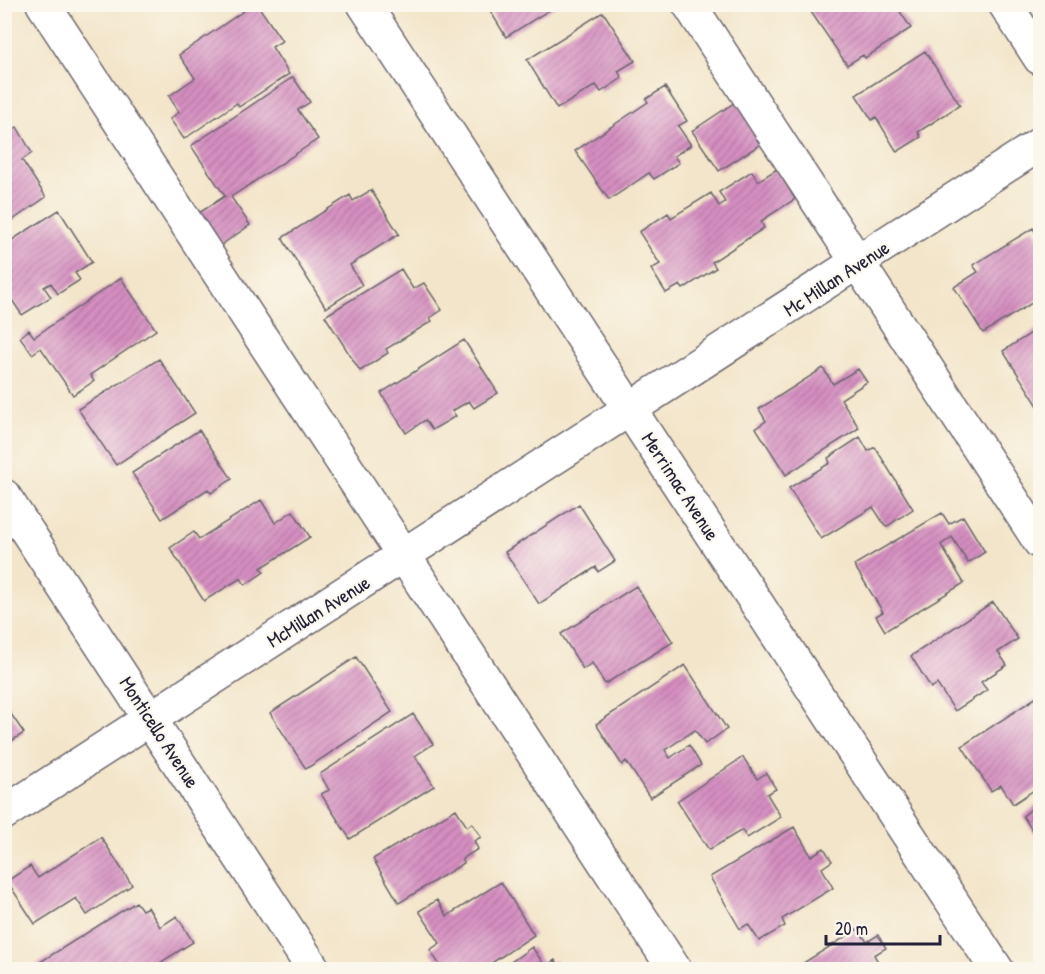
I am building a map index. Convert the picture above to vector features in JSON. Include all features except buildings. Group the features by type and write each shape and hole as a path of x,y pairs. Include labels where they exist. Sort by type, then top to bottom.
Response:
{"street":[{"path":"43,4 675,969"},
{"name":"Merrimac Avenue","path":"364,4 997,969"},
{"path":"689,4 1041,542"},
{"path":"1005,4 1041,58"},
{"name":"Mc Millan Avenue","path":"632,410 1041,144"},
{"name":"McMillan Avenue","path":"4,813 150,717 632,410"},
{"name":"Monticello Avenue","path":"4,496 314,969"}]}
